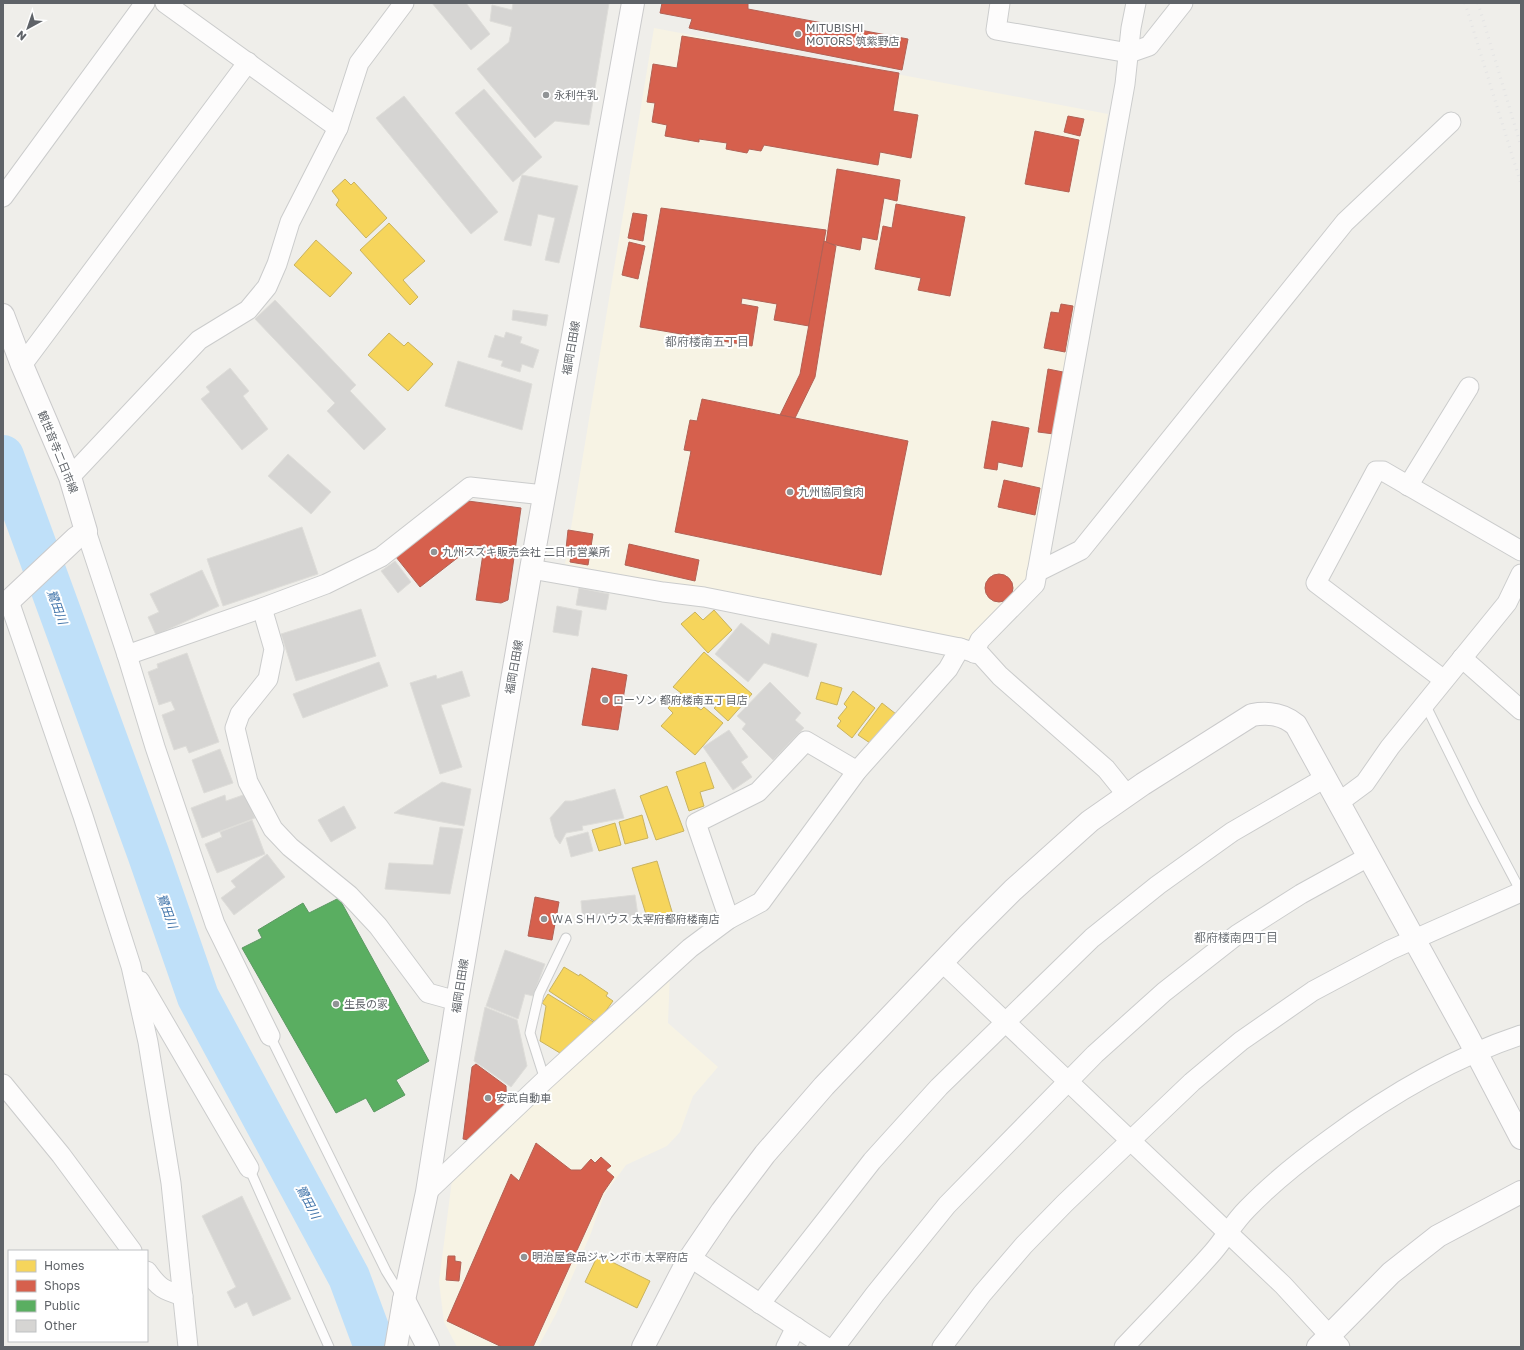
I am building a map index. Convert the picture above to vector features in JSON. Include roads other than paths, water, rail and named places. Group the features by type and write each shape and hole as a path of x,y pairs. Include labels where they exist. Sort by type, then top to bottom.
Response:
{"street":[{"path":"3,197 145,3"},
{"path":"165,3 338,128"},
{"name":"福岡日田線","path":"397,1339 427,1192 457,1001 531,569 633,3"},
{"path":"1000,3 996,30 1130,53 1149,46 1183,3"},
{"path":"427,1192 545,1080 690,948 729,919 761,902 857,771 948,669 967,650 980,640 1035,584 1126,84 1136,3"},
{"path":"70,477 200,340 248,310 267,287 278,264 290,222 338,128 358,64 394,7"},
{"path":"22,365 248,62"},
{"path":"1037,572 1081,550 1345,222 1451,122"},
{"name":"観世音寺二日市線","path":"3,316 22,365 70,477 81,534"},
{"path":"1408,486 1469,387"},
{"path":"1444,680 1316,583 1376,471 1383,471 1521,551"},
{"path":"127,655 326,584 381,557 470,487 544,495"},
{"path":"188,1347 170,1175 148,1042 131,966 83,816 6,602 81,534 127,655 154,747 214,924 270,1036"},
{"path":"531,569 663,592 704,597 967,650 981,655 1000,676 1106,769 1127,795"},
{"path":"1338,803 1365,783 1390,747 1507,603 1521,574"},
{"path":"262,608 274,649 268,679 240,714 235,728 248,782 273,829 290,847 349,896 378,926 428,993 457,1001"},
{"path":"1462,658 1521,710"},
{"path":"643,1347 690,1258 722,1211 765,1154 824,1086 942,963 1013,890 1090,821 1127,795 1252,715 1266,713 1288,719 1296,725 1476,1052 1521,1138"},
{"path":"729,919 696,824 758,792 806,741 857,771"},
{"path":"760,1304 872,1162 939,1087 1092,938 1158,885 1232,832 1325,778"},
{"path":"836,1347 875,1294 947,1205 1095,1054 1164,992 1238,934 1301,894 1368,856"},
{"path":"942,1347 982,1294 1024,1245 1130,1140 1192,1082 1241,1041 1313,991 1390,950 1521,892"},
{"path":"942,963 1283,1285 1329,1343 1391,1273 1438,1236 1521,1192"},
{"path":"131,966 249,1168"},
{"path":"1124,1347 1214,1250 1246,1209 1301,1160 1366,1112 1426,1076 1489,1045 1521,1034"},
{"path":"3,1084 62,1155 131,1250"},
{"path":"690,1258 826,1347"},
{"path":"148,1272 156,1283 165,1291 183,1296"},
{"path":"404,1300 428,1347"},
{"path":"786,1347 796,1328"}],"lane":[{"path":"1425,704 1474,803 1521,892"},
{"path":"545,1080 530,1033 539,994 566,938"},
{"path":"270,1036 386,1271 404,1300"},
{"path":"249,1168 329,1347"}],"waterway":[{"name":"鷺田川","path":"3,456 148,853 198,997 349,1277 375,1347"}],"railway":[{"path":"1465,3 1521,184"},
{"path":"1478,3 1521,146"}],"place":[{"name":"MITUBISHI MOTORS 筑紫野店","path":"798,34"},
{"name":"永利牛乳","path":"546,95"},
{"name":"九州協同食肉","path":"790,492"},
{"name":"九州スズキ販売会社 二日市営業所","path":"434,552"},
{"name":"ローソン 都府楼南五丁目店","path":"605,700"},
{"name":"ＷＡＳＨハウス 太宰府都府楼南店","path":"544,919"},
{"name":"生長の家","path":"336,1004"},
{"name":"安武自動車","path":"488,1098"},
{"name":"明治屋食品ジャンボ市 太宰府店","path":"524,1257"}],"district":[{"name":"都府楼南五丁目","path":"707,342"},
{"name":"都府楼南四丁目","path":"1236,938"}]}
